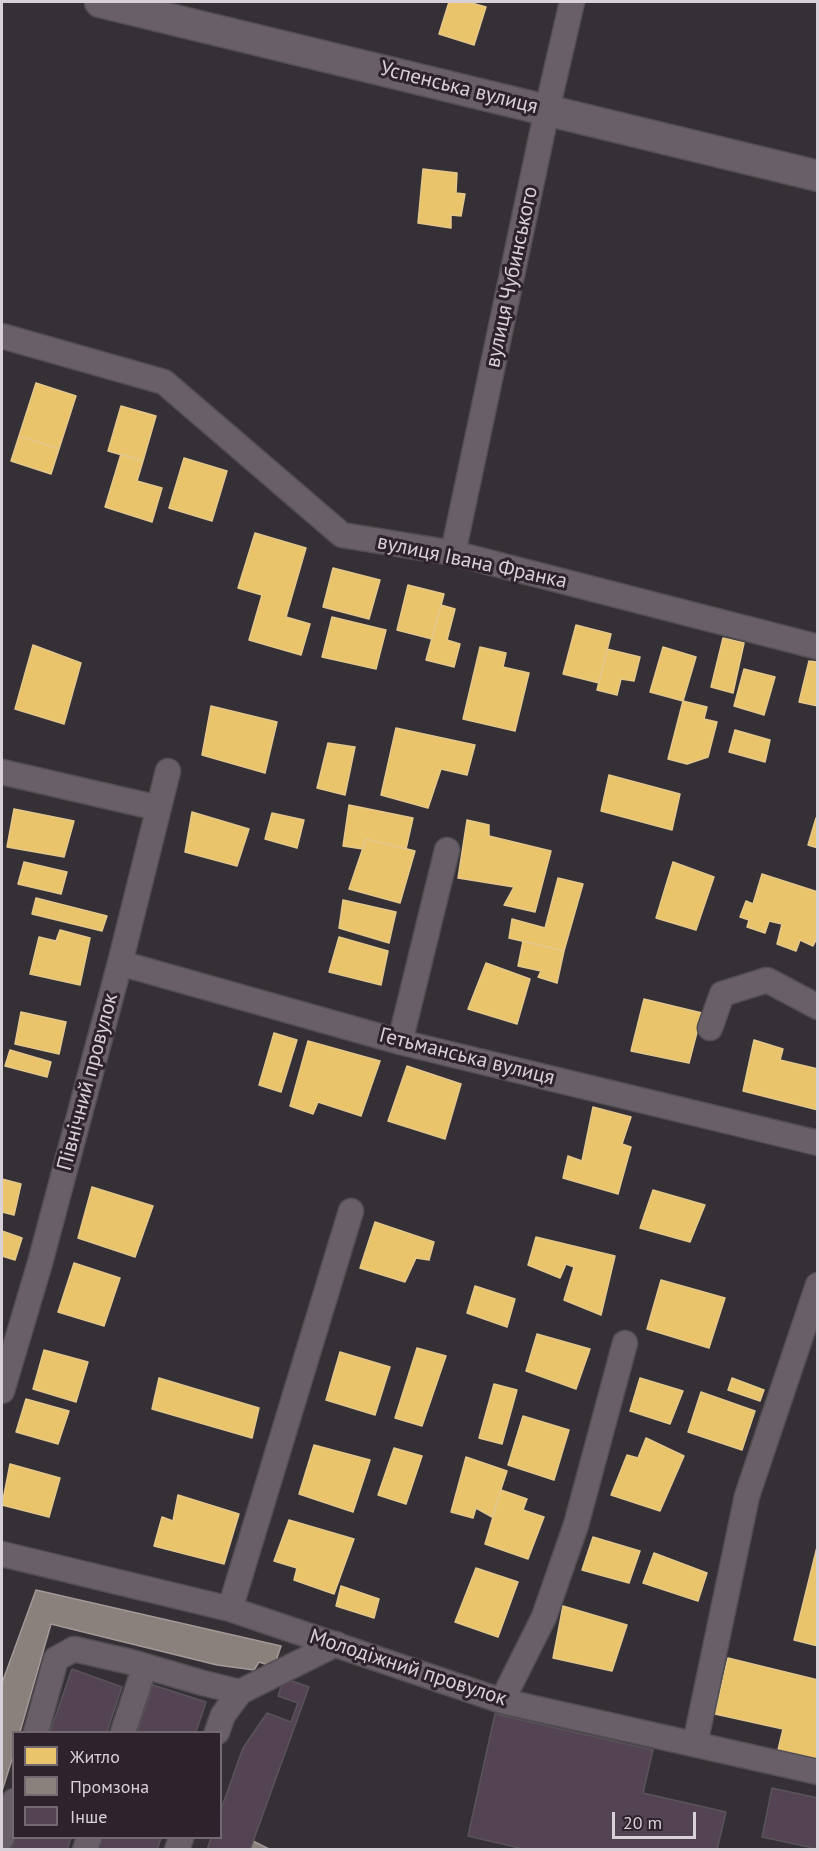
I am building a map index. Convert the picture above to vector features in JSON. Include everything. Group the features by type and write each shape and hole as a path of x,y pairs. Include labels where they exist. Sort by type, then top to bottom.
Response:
{"street":[{"name":"Успенська вулиця","path":"100,2 818,176"},
{"name":"вулиця Чубинського","path":"453,554 572,2"},
{"name":"вулиця Івана Франка","path":"2,336 164,382 342,535 453,554 818,647"},
{"name":"Північний провулок","path":"2,1391 40,1263 120,963 168,771"},
{"path":"2,772 158,808"},
{"path":"400,1042 447,850"},
{"name":"Гетьманська вулиця","path":"120,963 400,1042 818,1143"},
{"path":"710,1028 722,994 767,980 818,1007"},
{"path":"230,1609 351,1211"},
{"path":"695,1744 747,1496 818,1286"},
{"path":"502,1701 544,1617 576,1525 625,1343"},
{"name":"Молодіжний провулок","path":"2,1555 230,1609 502,1701 818,1772"},
{"path":"217,1731 224,1715 240,1692 336,1644"},
{"path":"36,1731 56,1659 74,1649 240,1692"},
{"path":"123,1731 145,1666"},
{"path":"2,1838 12,1808"}],"building: Житло":[{"path":"449,2 468,2 486,7 474,45 439,34"},
{"path":"423,169 457,173 456,193 465,194 461,216 451,215 451,228 418,223"},
{"path":"36,383 76,396 59,449 19,436"},
{"path":"121,406 156,416 143,461 108,451"},
{"path":"19,436 59,449 51,474 11,461"},
{"path":"121,454 143,461 137,481 162,488 152,522 105,507"},
{"path":"184,458 227,471 212,521 169,508"},
{"path":"255,533 306,548 286,617 310,624 301,655 249,640 262,595 238,588"},
{"path":"333,568 380,580 369,619 323,607"},
{"path":"408,585 444,594 432,639 397,630"},
{"path":"441,605 455,609 447,640 460,644 454,667 426,660"},
{"path":"332,617 386,630 376,669 322,657"},
{"path":"576,625 611,634 599,683 563,674"},
{"path":"723,638 744,643 733,693 711,687"},
{"path":"33,645 81,663 64,724 15,709"},
{"path":"480,647 506,653 503,667 529,673 515,731 463,719"},
{"path":"663,647 696,657 683,701 650,692"},
{"path":"607,649 640,657 634,681 621,679 617,695 597,690"},
{"path":"809,661 818,662 818,706 799,702"},
{"path":"744,669 775,677 764,715 734,706"},
{"path":"683,701 707,707 704,719 717,722 708,757 687,764 668,759"},
{"path":"211,706 277,722 265,773 202,755"},
{"path":"396,728 475,745 467,775 441,769 428,808 381,795"},
{"path":"735,730 770,740 765,762 729,752"},
{"path":"328,743 355,747 345,795 317,788"},
{"path":"609,775 680,794 672,830 601,811"},
{"path":"349,805 413,818 406,849 366,839 363,849 343,846"},
{"path":"14,809 74,821 64,857 7,847"},
{"path":"192,812 249,829 237,866 185,852"},
{"path":"272,813 304,820 297,848 265,839"},
{"path":"816,818 818,818 818,848 808,845"},
{"path":"467,820 489,825 489,836 551,851 535,912 504,905 514,887 458,878"},
{"path":"366,839 415,851 400,903 349,889"},
{"path":"24,862 67,872 61,894 18,884"},
{"path":"673,862 714,877 696,930 656,918"},
{"path":"762,874 818,892 818,936 813,946 800,940 796,951 777,944 782,924 769,921 765,933 747,927 749,920 740,917 746,901 753,904"},
{"path":"558,878 583,884 564,951 509,938 512,919 545,928"},
{"path":"36,898 107,916 102,931 32,914"},
{"path":"343,900 396,912 389,943 339,928"},
{"path":"60,930 90,938 80,985 30,974 39,937 56,941"},
{"path":"339,937 388,951 381,985 329,972"},
{"path":"523,941 564,951 557,983 538,977 541,971 518,966"},
{"path":"486,963 530,979 517,1024 468,1009"},
{"path":"644,999 702,1013 689,1063 631,1051"},
{"path":"21,1012 66,1022 59,1054 15,1044"},
{"path":"274,1033 297,1040 281,1092 259,1085"},
{"path":"754,1040 783,1049 780,1060 818,1069 818,1110 743,1091"},
{"path":"308,1041 380,1061 361,1116 318,1102 313,1114 290,1106"},
{"path":"10,1050 51,1062 47,1077 5,1066"},
{"path":"407,1066 461,1084 445,1139 388,1121"},
{"path":"593,1107 631,1117 622,1144 631,1147 618,1194 563,1178 568,1156 582,1161"},
{"path":"2,1179 21,1184 14,1215 2,1212"},
{"path":"92,1187 153,1206 135,1257 78,1238"},
{"path":"653,1190 705,1205 690,1242 640,1228"},
{"path":"375,1222 434,1242 429,1260 416,1258 405,1282 360,1268"},
{"path":"2,1231 22,1238 15,1260 2,1256"},
{"path":"536,1237 615,1256 601,1315 564,1300 574,1267 566,1264 560,1278 528,1265"},
{"path":"74,1263 120,1278 104,1326 58,1312"},
{"path":"661,1280 725,1298 709,1348 647,1329"},
{"path":"475,1286 515,1299 507,1327 467,1313"},
{"path":"537,1334 590,1349 576,1389 526,1371"},
{"path":"417,1348 446,1356 422,1426 395,1418"},
{"path":"44,1350 88,1362 76,1402 33,1389"},
{"path":"340,1352 390,1367 375,1415 326,1400"},
{"path":"159,1378 259,1408 252,1438 152,1409"},
{"path":"640,1378 683,1391 670,1424 630,1411"},
{"path":"732,1378 764,1390 760,1401 728,1390"},
{"path":"494,1384 517,1390 502,1444 479,1438"},
{"path":"701,1392 755,1411 742,1450 688,1432"},
{"path":"26,1399 69,1411 58,1444 16,1432"},
{"path":"523,1416 569,1430 554,1480 508,1465"},
{"path":"646,1438 684,1456 660,1511 611,1495 627,1455 638,1458"},
{"path":"314,1445 370,1460 353,1512 299,1494"},
{"path":"394,1448 422,1456 406,1504 378,1495"},
{"path":"466,1457 507,1471 492,1517 476,1508 473,1518 451,1512"},
{"path":"10,1464 60,1478 49,1517 2,1505"},
{"path":"501,1490 527,1499 523,1510 544,1517 528,1559 485,1544"},
{"path":"178,1495 239,1514 224,1564 154,1546 162,1517 173,1521"},
{"path":"289,1520 354,1539 334,1594 294,1580 297,1568 274,1561"},
{"path":"593,1537 640,1551 629,1583 582,1570"},
{"path":"818,1543 818,1646 794,1640"},
{"path":"654,1553 707,1573 698,1601 643,1583"},
{"path":"476,1568 518,1582 498,1637 455,1622"},
{"path":"341,1586 379,1599 374,1618 336,1606"},
{"path":"563,1606 627,1625 612,1671 553,1658"},
{"path":"728,1658 818,1680 818,1759 778,1750 783,1729 715,1714"}],"building: Промзона":[{"path":"36,1590 281,1646 274,1667 259,1662 254,1670 217,1665 51,1624 20,1731 12,1731 12,1759 2,1791 2,1683"},
{"path":"253,1841 271,1850 250,1850"}],"building: Інше":[{"path":"72,1669 122,1687 107,1731 50,1731"},
{"path":"284,1678 309,1687 250,1850 207,1850 211,1839 222,1839 222,1806 243,1748 267,1713 291,1722 298,1703 278,1696"},
{"path":"153,1685 206,1702 196,1731 137,1731"},
{"path":"495,1714 653,1750 643,1793 726,1812 717,1850 528,1850 468,1836"},
{"path":"772,1788 818,1798 818,1849 762,1837"},
{"path":"15,1839 71,1839 67,1850 11,1850"},
{"path":"102,1839 161,1839 157,1850 98,1850"}]}
